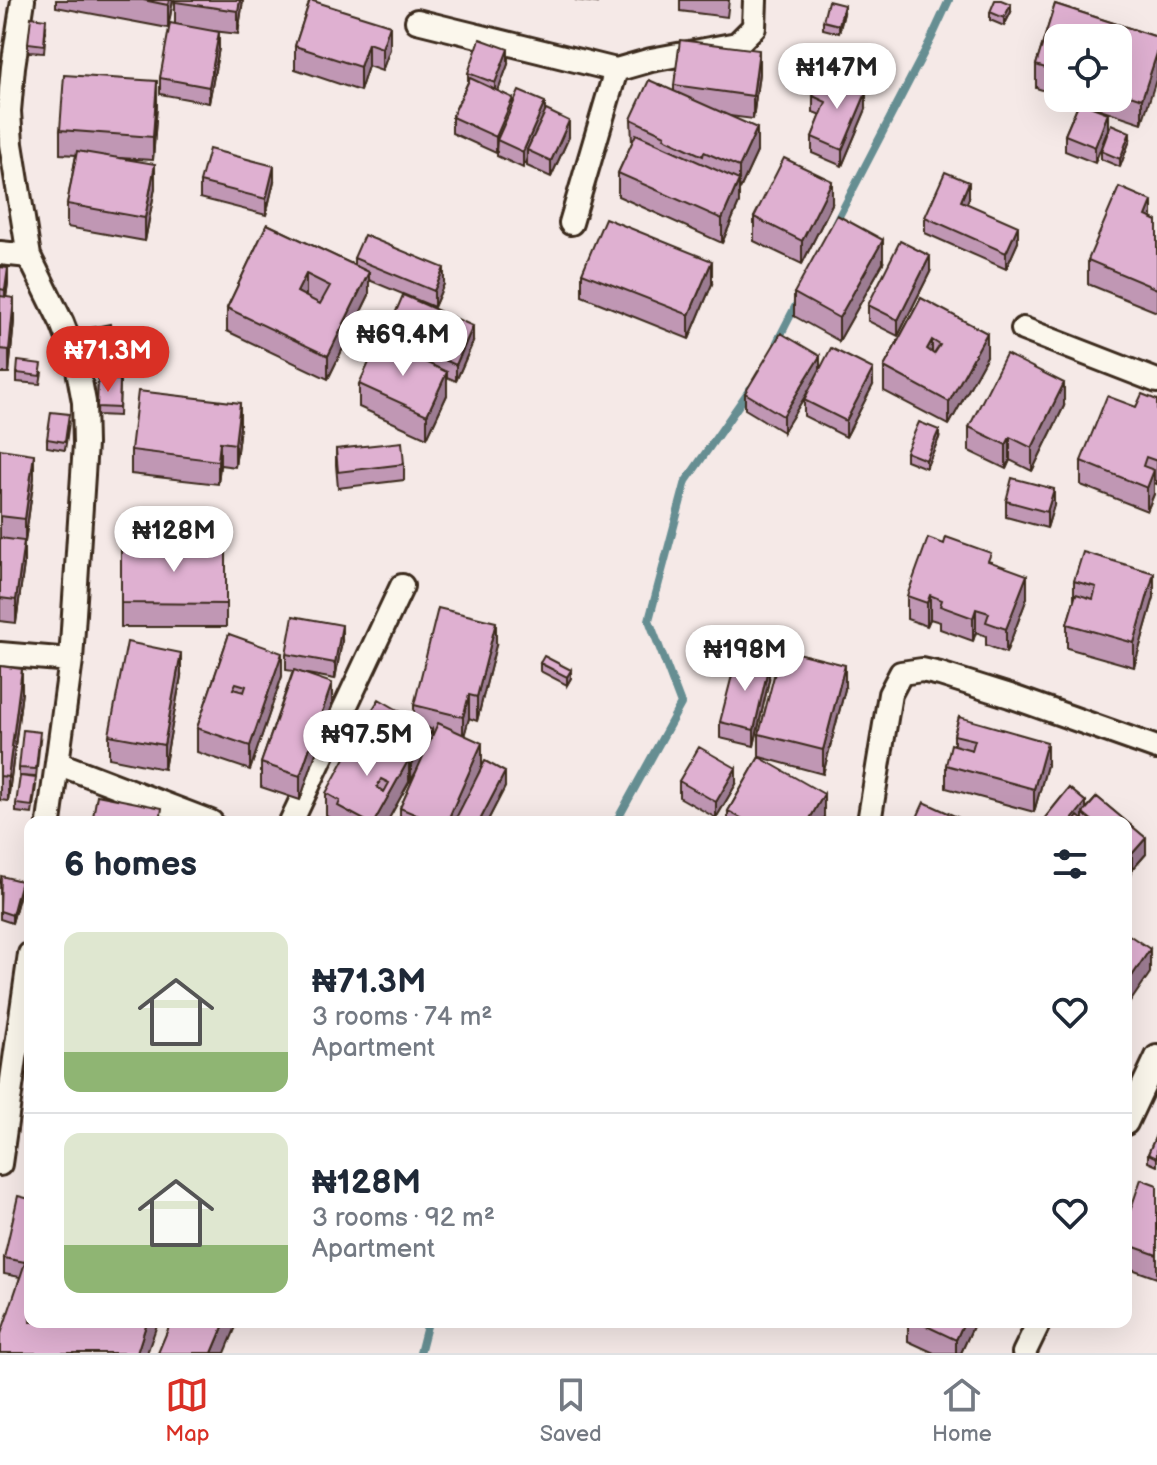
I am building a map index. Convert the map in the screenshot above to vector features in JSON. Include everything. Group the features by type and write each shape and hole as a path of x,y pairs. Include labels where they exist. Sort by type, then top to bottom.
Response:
{"street":[{"path":"23,0 9,111 11,144 29,256 76,359 84,402 85,444 71,660 50,816"},
{"path":"417,21 616,70 651,60 737,44 754,27 755,0"},
{"path":"571,223 616,70"},
{"path":"0,253 29,256"},
{"path":"1023,329 1157,381"},
{"path":"294,816 402,586"},
{"path":"0,654 71,660"},
{"path":"870,816 890,694 901,673 922,670 940,674 1157,748"},
{"path":"57,763 195,816"},
{"path":"0,1164 2,1131 24,992"},
{"path":"1132,1110 1157,1057"},
{"path":"1024,1353 1036,1328"}],"building":[{"path":"143,0 169,0 168,5"},
{"path":"175,0 240,0 238,11"},
{"path":"310,0 390,25 382,48 368,43 360,67 295,46"},
{"path":"995,0 1011,4 1004,18 990,12"},
{"path":"828,1 844,5 839,25 823,21"},
{"path":"1055,4 1117,24 1049,24"},
{"path":"31,17 46,19 44,45 28,43"},
{"path":"170,23 219,32 209,87 160,78"},
{"path":"1132,29 1157,37 1157,53 1142,99 1132,96"},
{"path":"480,39 508,49 495,83 468,73"},
{"path":"1044,39 1044,68 1036,65"},
{"path":"680,40 759,50 753,96 674,85"},
{"path":"822,74 866,93 842,150 812,137 826,102 813,96"},
{"path":"64,75 157,81 153,137 60,130"},
{"path":"470,78 513,98 496,137 452,117"},
{"path":"649,80 757,128 739,167 704,152 703,156 631,119"},
{"path":"519,91 545,102 523,152 497,140"},
{"path":"546,110 569,121 551,161 527,150"},
{"path":"1075,112 1108,113 1095,147 1065,135"},
{"path":"1111,124 1130,132 1120,159 1101,151"},
{"path":"636,134 739,180 722,219 618,173"},
{"path":"209,149 274,166 266,199 200,182"},
{"path":"77,151 155,164 145,218 67,204"},
{"path":"784,158 832,181 802,241 754,217"},
{"path":"945,172 969,182 961,201 1018,226 1006,253 925,217"},
{"path":"1119,187 1152,201 1146,216 1157,221 1157,289 1088,260"},
{"path":"837,215 883,240 839,318 794,293"},
{"path":"605,218 712,261 689,315 582,273"},
{"path":"267,224 369,272 328,356 227,308","holes":["306,274 330,286 320,304 297,292"]},
{"path":"364,235 444,268 434,291 354,258"},
{"path":"900,241 930,256 898,320 868,305"},
{"path":"0,267 8,268 5,290 0,289"},
{"path":"403,295 473,326 456,365 386,335"},
{"path":"0,296 14,298 9,350 0,349"},
{"path":"921,298 987,333 949,402 884,367","holes":["932,340 940,345 934,354 927,349"]},
{"path":"110,324 115,344 91,349 86,329"},
{"path":"781,333 820,356 783,416 745,393"},
{"path":"379,341 447,372 427,415 359,384"},
{"path":"831,348 873,369 846,421 804,400"},
{"path":"1006,354 1064,383 1032,448 1010,437 1006,445 969,427"},
{"path":"18,361 42,364 40,376 17,373"},
{"path":"98,379 120,380 119,408 97,407"},
{"path":"138,391 240,403 235,444 220,442 218,461 131,450"},
{"path":"1142,394 1157,400 1157,461 1146,457 1143,466 1154,470 1147,488 1081,461 1107,396 1136,407"},
{"path":"51,412 69,414 65,442 47,439"},
{"path":"919,422 939,430 926,460 906,452"},
{"path":"402,442 404,464 338,472 336,449"},
{"path":"0,449 34,454 25,519 0,516"},
{"path":"1012,478 1054,489 1047,512 1006,501"},
{"path":"147,511 178,512 177,531 147,529"},
{"path":"946,537 991,553 988,561 1027,575 1006,629 986,622 989,613 976,609 973,618 940,606 942,600 930,595 927,603 907,596 928,538 944,544"},
{"path":"0,538 24,541 16,600 0,598"},
{"path":"121,545 226,545 226,604 121,603"},
{"path":"1083,552 1154,573 1134,643 1067,624 1076,594 1093,599 1096,587 1074,581"},
{"path":"438,608 496,622 477,697 469,695 463,717 414,705"},
{"path":"293,616 342,625 335,663 286,654"},
{"path":"229,634 282,653 250,746 197,728","holes":["236,683 246,686 244,692 233,689"]},
{"path":"127,642 181,653 164,745 109,735"},
{"path":"781,649 845,665 823,750 759,734"},
{"path":"544,656 571,670 567,677 540,663"},
{"path":"737,656 769,664 754,730 720,722"},
{"path":"0,666 22,669 8,777 0,776"},
{"path":"294,670 332,683 300,776 261,763"},
{"path":"379,699 432,730 411,764 409,759 358,733"},
{"path":"959,717 1047,742 1034,789 946,765 951,744 972,750 975,740 954,735"},
{"path":"438,723 482,743 450,816 419,816 400,808"},
{"path":"23,730 40,732 36,769 19,768"},
{"path":"359,732 409,759 377,816 357,816 338,806 340,801 326,793","holes":["381,779 389,783 384,792 377,787"]},
{"path":"699,747 736,768 716,802 679,781"},
{"path":"759,757 824,794 811,816 737,816 728,811"},
{"path":"485,761 505,772 482,816 457,816"},
{"path":"20,776 36,778 32,806 16,804"},
{"path":"1069,788 1086,802 1075,816 1046,816"},
{"path":"97,795 162,808 161,816 93,816"},
{"path":"1097,797 1120,816 1087,816 1083,813"},
{"path":"924,802 955,816 918,816"},
{"path":"1132,826 1146,838 1132,854"},
{"path":"1,876 21,881 12,915 0,911"},
{"path":"1132,937 1150,949 1132,976"},
{"path":"1157,1133 1157,1158 1148,1154"},
{"path":"1141,1179 1157,1185 1157,1255 1132,1246 1132,1205"},
{"path":"18,1196 24,1198 24,1262 4,1258"},
{"path":"24,1266 24,1328 145,1328 137,1353 0,1353 0,1337"},
{"path":"168,1328 222,1328 212,1353 158,1353"},
{"path":"931,1328 961,1328 956,1340"}],"waterway":[{"path":"835,224 949,0"},
{"path":"777,342 798,301"},
{"path":"619,816 681,704 649,620 686,481 750,389"},
{"path":"420,1353 426,1328"}]}
